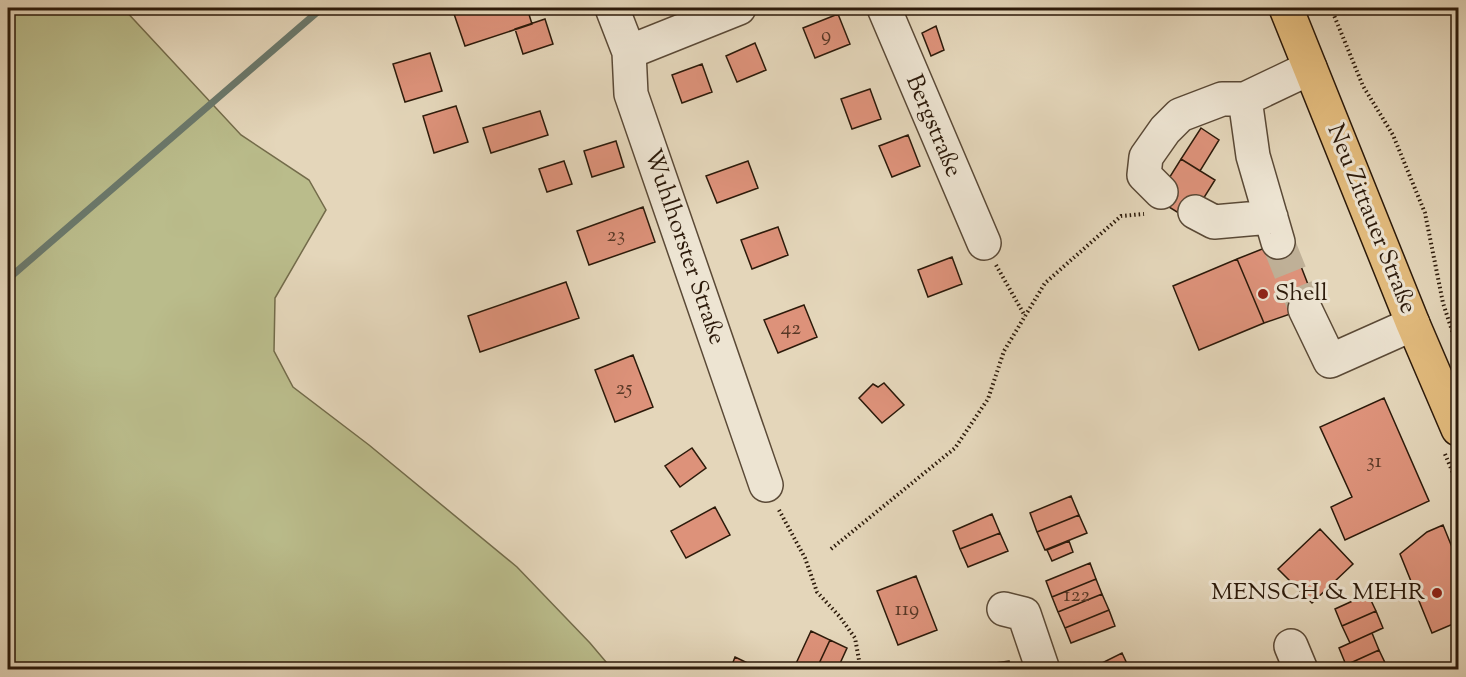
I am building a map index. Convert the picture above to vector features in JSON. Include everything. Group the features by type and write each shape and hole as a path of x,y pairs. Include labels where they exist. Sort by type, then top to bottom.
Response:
{"main road":[{"name":"Neu Zittauer Straße","path":"1286,8 1413,324 1458,429"}],"street":[{"name":"Wuhlhorster Straße","path":"612,8 629,52 631,94 766,485"},
{"path":"629,52 739,8"},
{"name":"Bergstraße","path":"884,8 984,243"},
{"path":"1154,203 1144,175 1146,157 1165,130 1180,115 1222,99 1245,99 1310,68"},
{"path":"1195,212 1214,222 1275,230 1253,156 1245,99"},
{"path":"1305,309 1330,361 1413,324"},
{"path":"1004,609 1024,614 1042,669"}],"path":[{"path":"1331,8 1363,86 1393,135 1425,213 1443,303 1458,349"},
{"path":"831,549 955,448 988,399 1004,351 1045,283 1121,216 1154,203"},
{"path":"984,243 1025,316"},
{"path":"766,485 805,558 817,592 840,617 855,638 860,660 857,669"}],"green space":[{"path":"8,8 123,8 241,135 309,180 326,210 275,298 274,351 293,387 369,445 517,567 612,669 8,669"}],"building":[{"path":"464,8 527,8 532,24 465,46 453,11"},
{"path":"838,14 850,44 815,58 803,28"},
{"path":"545,19 553,44 523,54 515,29"},
{"path":"936,26 944,50 931,56 922,33"},
{"path":"755,43 766,70 737,82 726,56"},
{"path":"430,53 442,91 405,102 393,64"},
{"path":"702,64 712,92 682,103 672,75"},
{"path":"870,89 881,119 852,129 841,99"},
{"path":"456,106 468,142 434,153 423,116"},
{"path":"540,111 548,135 491,153 483,128"},
{"path":"1201,128 1219,140 1200,171 1181,159"},
{"path":"908,135 920,166 892,177 879,146"},
{"path":"616,141 624,167 592,177 584,151"},
{"path":"1181,159 1215,180 1190,220 1156,199"},
{"path":"564,161 572,184 547,192 539,169"},
{"path":"748,161 758,188 717,203 706,176"},
{"path":"643,207 655,242 589,265 577,231"},
{"path":"778,227 788,255 752,269 741,240"},
{"path":"1290,238 1316,305 1264,323 1237,259"},
{"path":"952,257 962,284 928,297 918,270"},
{"path":"1237,259 1264,323 1199,350 1173,286"},
{"path":"566,282 579,318 480,352 468,316"},
{"path":"804,305 817,337 778,353 764,320"},
{"path":"633,355 653,407 615,422 595,370"},
{"path":"884,383 904,405 882,423 859,398 873,384 878,387"},
{"path":"1384,398 1429,501 1345,540 1331,507 1352,497 1320,427"},
{"path":"692,448 706,468 680,487 665,466"},
{"path":"1071,496 1079,515 1037,532 1030,513"},
{"path":"715,507 730,535 686,558 671,531"},
{"path":"992,514 1000,533 960,549 953,531"},
{"path":"1079,515 1087,533 1045,550 1037,532"},
{"name":"MENSCH & MEHR","path":"1443,525 1458,562 1458,635 1453,624 1432,633 1400,554 1427,532"},
{"path":"1320,529 1353,564 1312,603 1278,569"},
{"path":"1000,533 1008,551 968,567 960,549"},
{"path":"1069,541 1073,552 1052,561 1047,550"},
{"path":"1090,563 1096,579 1052,597 1046,581"},
{"path":"916,576 937,630 898,645 877,591"},
{"path":"1096,579 1102,594 1058,612 1052,597"},
{"path":"1102,594 1109,610 1065,628 1058,612"},
{"path":"1368,594 1376,611 1342,626 1335,609"},
{"path":"1109,610 1115,626 1071,643 1065,628"},
{"path":"1376,611 1383,628 1350,643 1342,626"},
{"path":"811,631 830,640 816,670 793,670"},
{"path":"1372,633 1379,650 1346,665 1339,648"},
{"path":"830,640 847,648 837,670 816,670"},
{"path":"1379,650 1387,667 1381,670 1348,670 1346,665"},
{"path":"1122,653 1129,668 1088,670"},
{"path":"735,657 754,666 752,670 730,670"},
{"path":"1009,661 1011,670 951,670 951,669"}],"waterway":[{"path":"8,279 322,8"}],"tunnel":[{"path":"1278,242 1305,309"}],"place":[{"name":"Shell","path":"1263,294"},
{"name":"MENSCH & MEHR","path":"1437,593"}]}
